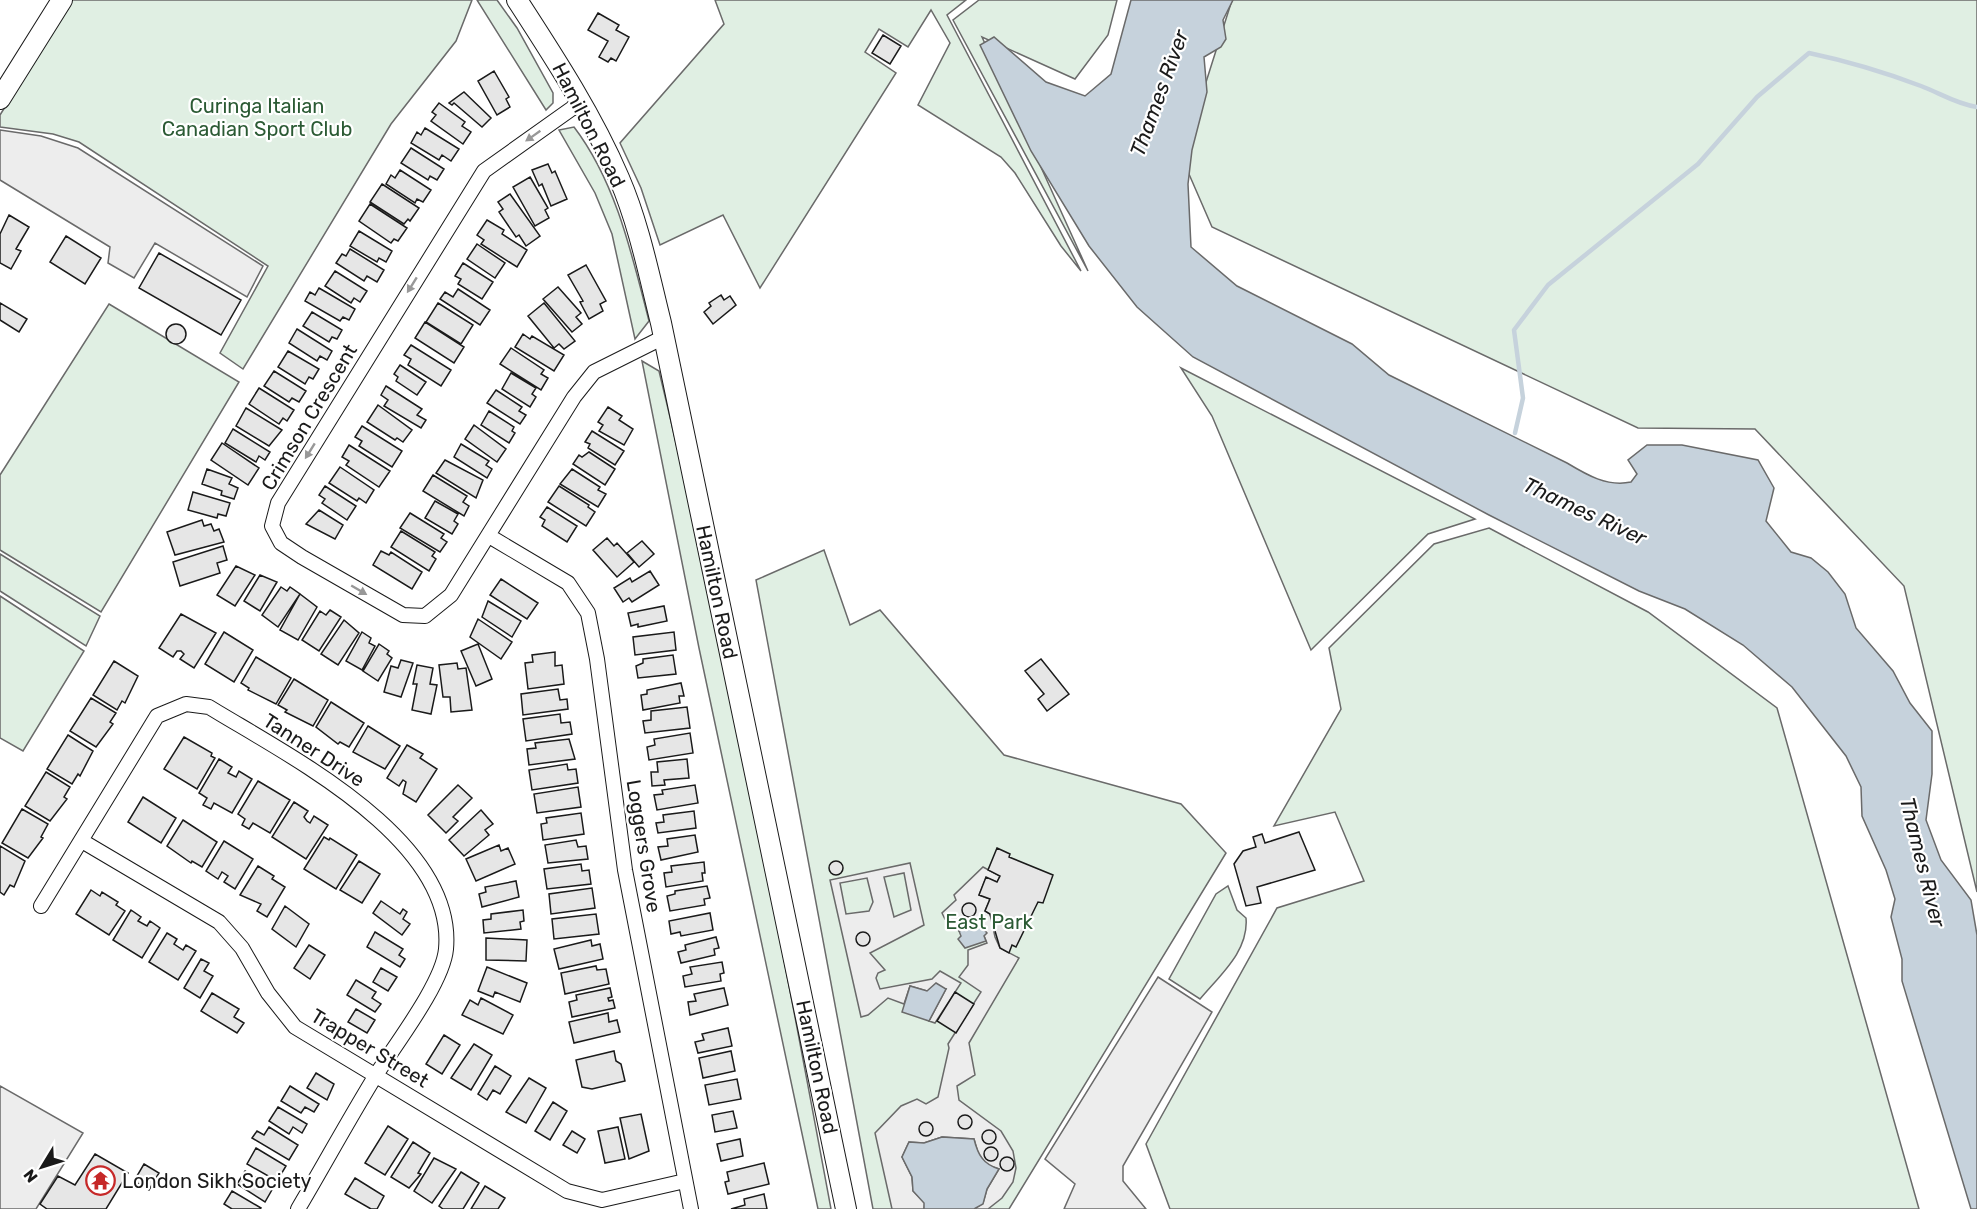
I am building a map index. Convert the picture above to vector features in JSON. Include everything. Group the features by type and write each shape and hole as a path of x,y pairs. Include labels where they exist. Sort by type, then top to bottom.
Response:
{"main road":[{"path":"0,99 62,0"},
{"name":"Hamilton Road","path":"517,0 581,102 619,179 642,248 664,337 846,1209"}],"street":[{"name":"Crimson Crescent","path":"581,102 484,171 278,503 272,526 281,543 302,557 403,615 425,616 451,595 574,397 594,372 664,337"},
{"name":"Loggers Grove","path":"489,536 568,583 588,613 597,659 625,870 691,1209"},
{"name":"Tanner Drive","path":"41,906 157,716 186,704 209,707 345,790 396,836 432,885 444,919 446,950 429,994 376,1075 298,1209"},
{"name":"Trapper Street","path":"82,841 219,922 242,948 267,993 295,1027 567,1191 602,1200 685,1181"}],"green space":[{"name":"Curinga Italian Canadian Sport Club","path":"72,0 472,0 456,41 391,124 243,369 220,353 268,266 79,142 53,134 0,127 0,115"},
{"path":"477,0 497,0 517,28 553,93 553,103 546,110"},
{"path":"715,0 966,0 947,15 1081,271 1061,246 1015,173 1001,157 918,105 950,43 931,10 908,47 879,29 865,52 896,73 760,288 723,215 660,245 641,188 620,143 724,24"},
{"path":"979,0 1117,0 1108,35 1075,79 982,37 1088,271 953,20"},
{"path":"1232,0 1977,0 1977,892 1904,586 1755,429 1638,428 1212,227 1182,158"},
{"path":"574,127 589,148 601,171 629,245 649,321 635,339 612,234 595,193 559,130"},
{"path":"109,304 239,382 101,612 0,550 0,475"},
{"path":"642,361 659,371 707,579 771,894 831,1209 818,1209 699,648"},
{"path":"1181,368 1475,519 1428,534 1311,650 1212,416"},
{"path":"1489,528 1648,612 1777,708 1919,1209 1170,1209 1146,1144 1277,908 1364,881 1335,812 1274,826 1341,709 1329,648 1434,544"},
{"name":"East Park","path":"824,550 850,625 880,610 1004,755 1181,804 1226,853 1009,1209 873,1209 756,580"},
{"path":"0,554 100,616 86,646 0,591"},
{"path":"0,596 84,651 23,751 0,738"},
{"path":"1228,886 1237,910 1246,918 1246,930 1232,962 1200,999 1169,979 1216,894"}],"shaded area":[{"path":"0,130 41,136 78,148 263,266 247,297 155,243 134,278 108,263 110,247 0,180"},
{"path":"910,863 924,925 870,953 885,970 878,973 876,978 880,989 932,979 940,971 961,983 935,1023 929,1021 946,989 927,991 910,986 904,1004 888,998 868,1015 861,1017 830,880","holes":["904,873 911,910 894,917 884,877","867,878 873,902 869,911 846,914 840,883"]},
{"path":"983,867 1000,876 997,882 986,878 979,895 990,899 985,911 990,914 995,937 1000,948 1019,958 969,1043 975,1075 957,1086 959,1100 1001,1131 1013,1151 1016,1168 1013,1182 1002,1198 988,1209 974,1209 983,1203 987,1189 999,1169 987,1165 978,1153 974,1139 942,1137 924,1143 909,1142 902,1157 912,1177 913,1191 925,1203 924,1209 892,1209 875,1133 901,1106 917,1099 926,1104 938,1097 948,1044 981,992 959,977 968,965 968,950 987,943 979,924 959,931 955,922 945,919 942,913 956,900 954,895"},
{"path":"1158,977 1212,1012 1123,1166 1123,1181 1146,1209 1064,1209 1075,1184 1045,1159"},
{"path":"0,1086 83,1133 36,1209 0,1209"}],"water":[{"name":"Thames River","path":"1131,0 1233,0 1223,20 1226,39 1221,47 1204,57 1207,92 1192,150 1188,184 1191,247 1237,286 1352,344 1389,375 1598,479 1614,483 1631,482 1637,474 1628,460 1647,445 1682,445 1758,460 1774,488 1766,521 1791,552 1811,558 1828,572 1845,594 1856,628 1893,671 1910,703 1932,731 1932,774 1926,820 1941,860 1971,900 1977,935 1977,1209 1971,1209 1902,981 1902,959 1891,917 1895,899 1886,870 1862,816 1861,787 1846,756 1792,687 1743,645 1685,609 1639,591 1489,515 1193,357 1137,307 1089,246 1031,151 980,45 994,37 1046,82 1085,96 1111,74"},
{"path":"979,924 987,933 984,936 986,941 965,948 958,939 961,936 959,931"},
{"path":"936,983 946,989 929,1021 902,1012 910,986 927,991"},
{"path":"942,1137 974,1139 982,1158 999,1169 987,1189 983,1204 974,1209 924,1209 924,1203 913,1191 912,1177 902,1157 909,1142 924,1143"}],"building":[{"path":"598,13 619,25 616,30 629,37 616,61 611,58 608,62 599,57 608,41 588,30"},
{"path":"883,35 901,46 890,64 872,53"},
{"path":"494,71 509,97 506,99 510,107 497,115 478,81"},
{"path":"464,92 491,118 482,127 454,103 452,105 449,103"},
{"path":"439,103 465,122 462,126 471,132 463,144 431,121 436,115 432,112"},
{"path":"425,128 459,149 451,161 442,155 439,160 411,143 417,132 421,135"},
{"path":"411,148 444,169 437,180 430,176 428,180 401,163"},
{"path":"548,164 552,173 555,171 567,199 551,206 542,184 539,186 532,170"},
{"path":"400,170 431,190 423,202 417,199 415,203 386,184 391,175 395,178"},
{"path":"530,177 548,208 545,210 549,218 535,226 513,187"},
{"path":"382,184 419,208 410,221 408,219 404,224 370,202"},
{"path":"510,194 540,236 526,246 519,235 516,237 499,212 503,209 498,202"},
{"path":"370,204 407,228 398,241 394,239 391,243 359,221"},
{"path":"9,215 29,227 16,249 21,251 11,269 0,263 0,234"},
{"path":"487,220 504,230 502,234 527,250 517,267 481,244 484,240 477,235"},
{"path":"359,231 392,251 386,262 379,258 377,262 350,246"},
{"path":"66,236 101,258 85,284 50,262"},
{"path":"477,244 505,263 495,278 467,259"},
{"path":"350,249 384,270 377,282 367,276 364,281 336,263 342,254 346,256"},
{"path":"159,253 241,300 221,335 139,288"},
{"path":"463,263 493,282 482,299 458,284 461,279 455,276"},
{"path":"586,265 606,301 600,304 603,311 589,319 580,302 583,301 568,275"},
{"path":"335,271 367,291 360,302 354,298 351,303 325,286"},
{"path":"558,287 581,313 576,317 582,324 572,332 543,299"},
{"path":"319,288 355,309 349,320 343,317 340,321 305,301 310,292 315,295"},
{"path":"458,289 490,310 480,325 440,299 445,292 453,297"},
{"path":"721,295 724,300 730,296 736,305 713,324 704,312 711,306 709,303"},
{"path":"0,303 27,319 19,332 0,320"},
{"path":"438,303 473,325 461,344 426,322"},
{"path":"544,303 575,341 564,349 559,344 554,348 528,316"},
{"path":"312,312 342,330 337,339 332,337 329,342 303,326"},
{"path":"425,322 464,347 454,363 415,338"},
{"path":"176,324 183,327 186,334 183,341 176,344 169,341 166,334 169,327"},
{"path":"297,329 332,351 327,360 320,356 317,361 289,343"},
{"path":"523,334 530,339 532,336 564,355 554,371 515,347"},
{"path":"411,345 451,370 441,386 408,365 411,359 404,355"},
{"path":"511,348 544,370 541,374 548,378 541,390 500,364"},
{"path":"288,351 319,369 313,379 309,377 305,384 278,367"},
{"path":"400,365 426,382 417,395 396,381 398,377 394,374"},
{"path":"274,371 306,391 299,402 292,398 289,402 264,386"},
{"path":"511,373 536,388 532,394 536,397 530,407 502,389"},
{"path":"386,386 422,409 417,415 426,420 421,428 384,406 388,400 381,395"},
{"path":"259,388 294,410 287,421 283,418 279,424 249,404"},
{"path":"496,390 522,407 519,411 526,415 520,424 487,403"},
{"path":"378,405 412,430 403,442 397,438 395,440 367,422"},
{"path":"608,407 622,416 619,420 633,429 624,445 599,431 603,425 598,422"},
{"path":"246,408 282,430 269,446 236,426"},
{"path":"489,411 514,427 512,431 515,433 509,443 481,425"},
{"path":"474,425 506,449 497,462 465,439"},
{"path":"362,426 402,451 392,467 359,446 362,441 355,437"},
{"path":"233,429 270,452 265,460 259,456 256,462 225,443"},
{"path":"592,431 624,451 615,465 588,448 590,444 585,442"},
{"path":"222,443 259,468 248,485 211,460"},
{"path":"461,444 489,461 486,465 492,469 487,478 454,457"},
{"path":"349,445 390,471 379,487 346,465 349,461 342,457"},
{"path":"589,452 615,469 605,485 573,464 579,455 582,457"},
{"path":"445,460 483,480 476,498 436,473"},
{"path":"340,467 374,490 366,503 359,498 357,501 329,483"},
{"path":"207,469 232,478 229,484 238,488 234,499 221,495 222,491 202,484"},
{"path":"572,469 600,487 598,490 606,494 598,507 560,484"},
{"path":"433,475 467,496 463,502 469,506 464,516 423,491"},
{"path":"325,486 356,506 347,520 322,503 325,499 319,495"},
{"path":"559,486 589,505 588,507 595,512 586,526 548,502"},
{"path":"193,492 230,503 226,516 218,514 217,518 188,510"},
{"path":"435,501 458,514 454,521 458,524 452,534 425,518"},
{"path":"547,507 577,526 567,542 542,526 545,520 540,517"},
{"path":"319,510 343,525 335,539 306,524"},
{"path":"410,513 444,534 441,538 447,542 440,552 400,528"},
{"path":"202,520 204,526 211,524 214,531 219,529 224,542 175,555 167,532"},
{"path":"401,531 435,552 432,556 436,559 429,571 391,547"},
{"path":"607,538 614,546 617,543 634,562 617,577 593,550"},
{"path":"642,541 654,554 639,567 627,553"},
{"path":"223,546 227,560 217,563 220,573 180,586 173,562"},
{"path":"381,551 389,555 391,552 422,572 412,589 373,565"},
{"path":"236,566 255,575 235,606 217,595"},
{"path":"650,571 659,585 632,602 629,598 623,602 614,588 630,578 632,582"},
{"path":"260,575 277,582 260,611 244,601"},
{"path":"501,579 538,603 527,619 490,595"},
{"path":"281,587 287,591 290,587 300,594 278,627 262,615"},
{"path":"300,594 317,607 298,640 280,630"},
{"path":"488,601 521,621 512,637 482,617"},
{"path":"664,606 667,621 638,627 638,624 631,626 628,613"},
{"path":"330,610 341,617 319,651 302,640 320,611 326,615"},
{"path":"181,614 216,633 194,668 180,659 184,654 181,651 177,651 173,657 159,648"},
{"path":"478,619 512,642 501,659 470,637"},
{"path":"344,620 359,633 338,665 321,654"},
{"path":"224,632 253,650 234,682 205,664"},
{"path":"362,632 371,638 369,643 375,646 362,670 346,661"},
{"path":"674,632 676,650 635,655 633,637"},
{"path":"379,644 389,651 387,654 392,658 378,681 363,671"},
{"path":"478,644 492,679 476,686 461,651"},
{"path":"555,652 555,666 562,665 564,684 528,689 525,663 533,662 532,655"},
{"path":"673,655 676,674 638,678 636,666 643,663 643,659"},
{"path":"256,657 291,678 276,704 248,690 249,688 241,683"},
{"path":"1041,659 1069,694 1047,711 1038,699 1044,694 1025,671"},
{"path":"401,660 413,663 401,697 384,692 391,666 398,668"},
{"path":"114,661 138,676 125,703 122,701 117,710 93,695"},
{"path":"457,663 458,669 466,668 472,710 451,712 450,697 443,697 439,665"},
{"path":"417,665 433,668 430,684 437,685 431,714 412,710 417,684 413,684"},
{"path":"294,679 328,700 313,726 285,712 287,710 278,705"},
{"path":"681,683 684,696 679,696 680,703 643,710 641,695 647,694 647,690"},
{"path":"558,689 560,700 567,699 568,709 523,715 521,694"},
{"path":"91,698 116,713 110,722 113,724 96,747 70,731"},
{"path":"331,702 364,723 349,747 340,742 338,744 316,727"},
{"path":"687,707 690,728 645,733 643,721 651,720 651,711"},
{"path":"560,714 561,723 570,722 572,734 526,741 523,719"},
{"path":"368,726 400,746 385,769 353,752"},
{"path":"690,733 693,753 649,760 647,747 655,745 654,739"},
{"path":"68,735 93,751 80,776 78,774 72,784 47,769"},
{"path":"184,737 212,753 211,756 215,758 197,789 164,769"},
{"path":"569,739 575,759 529,765 527,749 536,748 535,743"},
{"path":"407,745 423,754 420,758 437,769 416,802 403,794 406,782 403,780 399,786 387,778"},
{"path":"219,759 232,767 228,773 236,777 239,771 252,779 232,813 214,803 211,809 203,805 207,798 199,793"},
{"path":"687,759 689,778 664,780 665,785 652,786 651,772 658,772 657,762"},
{"path":"567,764 568,770 576,769 578,783 532,790 529,770"},
{"path":"46,772 70,787 64,797 67,799 50,821 25,806"},
{"path":"258,781 290,800 270,833 253,823 249,829 242,825 245,819 238,814"},
{"path":"458,785 472,798 453,817 458,821 446,833 428,815"},
{"path":"695,785 698,803 657,810 654,795 663,794 662,790"},
{"path":"578,787 581,807 537,813 534,794"},
{"path":"143,797 176,818 161,843 128,822"},
{"path":"294,802 308,811 304,817 307,821 310,823 314,816 328,825 306,859 272,837"},
{"path":"22,809 48,824 41,837 43,838 28,858 2,843"},
{"path":"481,810 493,824 485,830 489,835 464,856 449,840"},
{"path":"694,811 696,828 658,833 656,823 664,822 663,815"},
{"path":"581,813 584,834 543,840 541,824 547,823 546,818"},
{"path":"183,820 217,842 202,867 192,861 191,863 167,846"},
{"path":"1299,832 1315,870 1257,887 1261,903 1246,906 1234,864 1243,851 1256,847 1253,837 1262,834 1265,843"},
{"path":"695,835 698,852 661,860 658,847 668,846 667,839"},
{"path":"324,837 329,840 330,838 357,855 336,889 304,869"},
{"path":"576,840 578,847 586,846 588,859 548,863 545,845"},
{"path":"224,841 253,859 235,889 224,882 228,876 222,872 218,879 206,871"},
{"path":"499,845 501,851 508,848 515,864 476,881 466,859"},
{"path":"0,846 25,861 14,887 10,885 4,895 0,892"},
{"path":"997,848 1010,854 1009,857 1053,875 1043,903 1038,902 1016,947 1012,945 1009,953 1000,948 990,914 985,911 990,899 979,895 986,877 997,882 1000,876 988,870"},
{"path":"359,861 380,874 362,903 340,890"},
{"path":"836,861 841,863 843,868 841,873 836,875 831,873 829,868 831,863"},
{"path":"704,862 703,881 666,887 664,873 672,872 671,866"},
{"path":"581,864 582,871 589,870 591,884 547,889 544,869"},
{"path":"258,866 274,876 272,879 285,887 267,917 257,911 261,904 240,895"},
{"path":"516,881 519,897 482,907 479,894 486,892 485,887"},
{"path":"707,886 710,898 704,899 705,905 670,911 667,896 675,894 675,891"},
{"path":"592,888 595,908 551,914 549,894"},
{"path":"91,890 100,896 102,892 118,902 116,905 125,911 109,935 76,914"},
{"path":"381,901 400,914 403,909 407,912 403,919 410,924 402,935 373,913"},
{"path":"969,903 974,905 976,910 974,915 969,917 964,915 962,910 964,905"},
{"path":"285,906 309,924 296,947 272,929"},
{"path":"131,910 141,917 138,921 147,926 150,921 160,928 142,958 113,940"},
{"path":"523,910 524,921 520,922 521,929 484,933 483,920 491,919 491,914"},
{"path":"710,913 713,930 681,936 680,932 671,934 669,921"},
{"path":"596,914 599,934 554,939 552,919"},
{"path":"375,932 403,949 399,955 405,959 400,967 367,947"},
{"path":"863,932 868,934 870,939 868,944 863,946 858,944 856,939 858,934"},
{"path":"167,933 177,939 174,944 183,950 186,945 196,951 178,980 149,962"},
{"path":"716,937 719,948 714,949 715,955 681,963 678,952 686,950 685,945"},
{"path":"486,938 527,940 526,961 486,960"},
{"path":"591,940 592,946 600,944 603,959 559,969 554,949"},
{"path":"309,945 325,955 310,979 294,968"},
{"path":"201,959 209,963 204,971 213,976 200,998 184,988"},
{"path":"722,962 724,973 720,974 721,981 685,987 683,976 692,974 690,967"},
{"path":"596,966 597,970 606,969 609,984 565,994 561,973"},
{"path":"487,967 527,983 520,1002 495,992 493,997 478,991"},
{"path":"381,968 397,977 388,991 373,982"},
{"path":"356,980 376,992 372,998 381,1004 375,1012 347,995"},
{"path":"610,988 612,997 608,998 609,1001 613,1000 615,1008 572,1017 569,1002 577,1000 576,995"},
{"path":"724,988 728,1005 690,1015 688,1002 696,1001 694,994"},
{"path":"955,992 974,1004 956,1033 937,1021"},
{"path":"212,993 239,1009 234,1017 244,1023 237,1033 201,1011"},
{"path":"481,998 513,1015 503,1034 462,1015 470,1000 478,1005"},
{"path":"356,1009 375,1020 367,1033 348,1022"},
{"path":"608,1013 609,1022 617,1020 620,1032 574,1043 569,1022"},
{"path":"728,1028 732,1046 698,1053 695,1042 704,1040 702,1034"},
{"path":"444,1035 460,1045 442,1074 426,1064"},
{"path":"474,1044 492,1055 471,1090 451,1078"},
{"path":"614,1051 616,1061 621,1064 625,1081 592,1089 582,1087 576,1060"},
{"path":"731,1051 735,1071 703,1078 699,1058"},
{"path":"495,1066 511,1076 500,1094 493,1090 487,1100 478,1094"},
{"path":"316,1073 334,1084 327,1100 307,1088"},
{"path":"529,1078 546,1088 526,1123 506,1112"},
{"path":"737,1079 741,1099 709,1105 705,1085"},
{"path":"290,1086 319,1104 314,1112 305,1107 301,1113 281,1101"},
{"path":"553,1102 567,1111 550,1140 535,1131"},
{"path":"278,1107 307,1124 302,1133 293,1127 289,1134 269,1121"},
{"path":"733,1111 737,1128 715,1132 712,1115"},
{"path":"641,1114 649,1151 629,1159 620,1118"},
{"path":"965,1115 970,1117 972,1122 970,1127 965,1129 960,1127 958,1122 960,1117"},
{"path":"926,1122 931,1124 933,1129 931,1134 926,1136 921,1134 919,1129 921,1124"},
{"path":"388,1126 408,1139 385,1175 365,1163"},
{"path":"269,1127 298,1145 289,1160 252,1138 257,1131 264,1135"},
{"path":"618,1127 625,1159 605,1163 598,1131"},
{"path":"989,1130 994,1132 996,1137 994,1142 989,1144 984,1142 982,1137 984,1132"},
{"path":"572,1131 585,1139 577,1153 563,1145"},
{"path":"740,1139 743,1156 721,1161 717,1144"},
{"path":"413,1142 430,1153 418,1173 421,1174 409,1188 391,1177"},
{"path":"991,1147 996,1149 998,1154 996,1159 991,1161 986,1159 984,1154 986,1149"},
{"path":"256,1148 286,1166 277,1181 247,1164"},
{"name":"London Sikh Society","path":"95,1154 128,1173 106,1209 47,1209 40,1204 58,1176 75,1185"},
{"path":"1007,1157 1012,1159 1014,1164 1012,1169 1007,1171 1002,1169 1000,1164 1002,1159"},
{"path":"434,1158 456,1169 432,1203 414,1191"},
{"path":"764,1163 769,1184 728,1194 725,1182 729,1181 727,1172"},
{"path":"144,1164 159,1173 149,1190 134,1181"},
{"path":"245,1171 273,1188 265,1202 237,1184"},
{"path":"461,1172 479,1183 463,1209 443,1209 439,1206"},
{"path":"355,1178 384,1196 377,1209 371,1209 345,1194"},
{"path":"485,1186 505,1198 498,1209 471,1209"},
{"path":"232,1191 261,1208 232,1209 224,1204"},
{"path":"764,1194 767,1209 731,1209 745,1205 744,1199"}],"waterway":[{"path":"1515,433 1523,398 1514,330 1548,285 1698,164 1757,97 1809,53 1879,72 1977,107"}],"place":[{"name":"London Sikh Society","path":"101,1181"}]}
